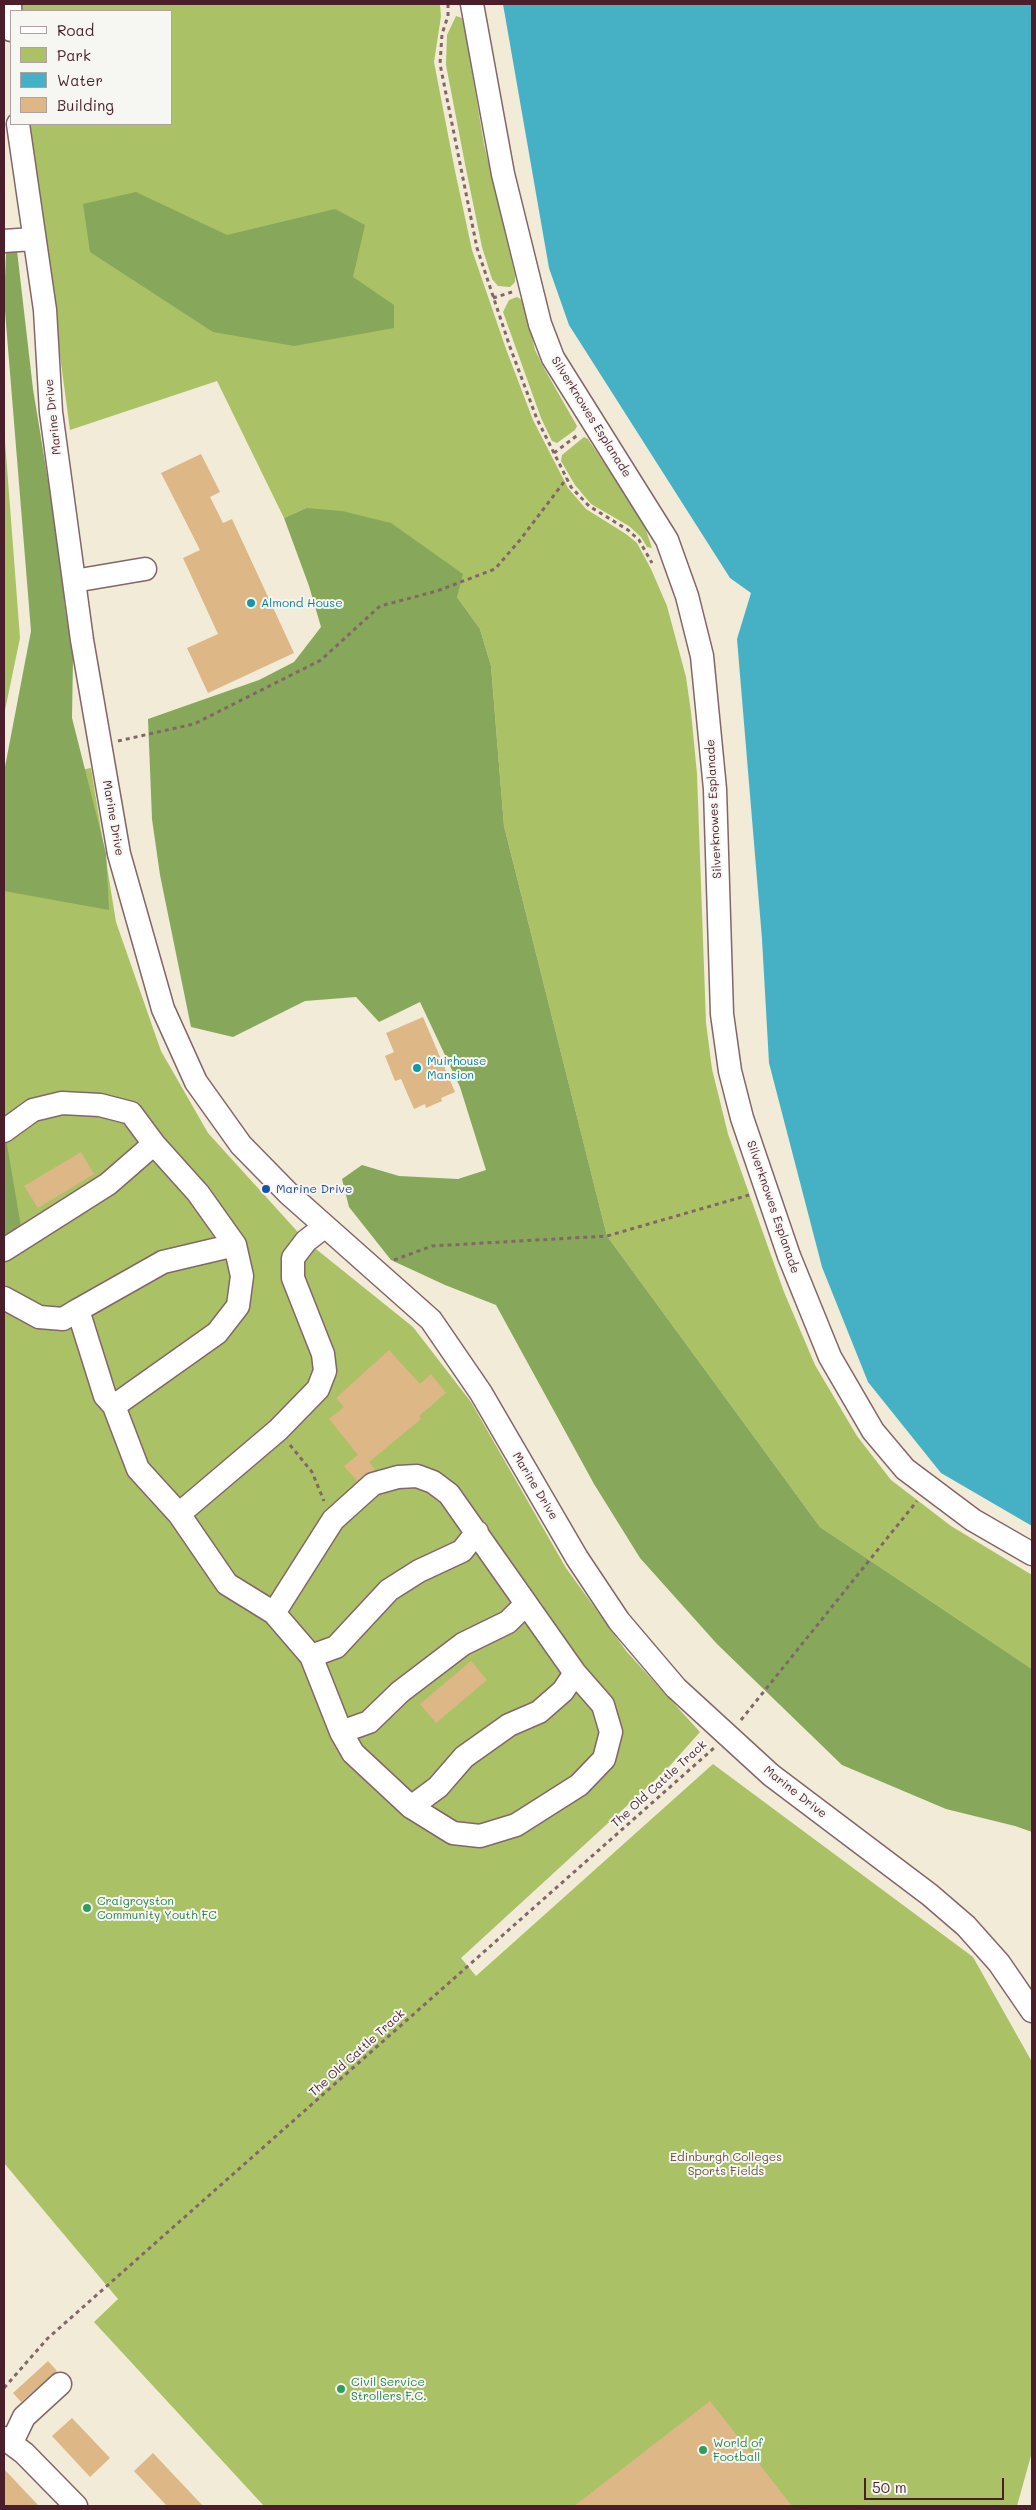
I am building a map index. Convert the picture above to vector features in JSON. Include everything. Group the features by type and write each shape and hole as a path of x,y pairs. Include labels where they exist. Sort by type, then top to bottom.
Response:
{"street":[{"name":"Silverknowes Esplanade","path":"472,4 503,174 540,324 553,358 668,540 687,596 702,656 714,789 722,1014 732,1080 742,1118 789,1256 830,1357 873,1430 905,1468 973,1520 1032,1554"},
{"name":"Marine Drive","path":"18,125 44,310 51,412 74,581 119,854 163,1009 196,1082 241,1145 324,1227 431,1320 481,1393 577,1558 619,1621 676,1688 726,1736 771,1775 930,1895 966,1926 999,1963 1032,2012"},
{"path":"4,241 34,239"},
{"path":"74,581 144,569"},
{"path":"4,1131 32,1110 62,1103 100,1105 131,1112 154,1144 198,1193 235,1245 242,1276 238,1306 217,1333 114,1406"},
{"path":"4,1250 108,1184 154,1144"},
{"path":"179,1514 278,1430 318,1389 325,1371 323,1354 293,1278 293,1258 306,1241 324,1227"},
{"path":"4,1298 39,1317 63,1318 162,1262 235,1245"},
{"path":"78,1310 105,1396 114,1406 138,1469 179,1514 227,1584 274,1613 311,1656 340,1732 353,1752 411,1807 453,1833 480,1836 516,1825 579,1786 604,1759 611,1732 603,1706 575,1673 525,1605 477,1532 449,1494 433,1482 416,1476 398,1477 373,1484 333,1520 274,1613"},
{"path":"311,1656 336,1647 389,1590 419,1571 462,1552 477,1532"},
{"path":"340,1732 369,1722 400,1692 463,1644 508,1622 525,1605"},
{"path":"411,1807 438,1787 464,1756 509,1725 538,1712 563,1691 575,1673"},
{"path":"60,2384 24,2417 8,2440 76,2506"}],"path":[{"path":"554,453 594,424"},
{"path":"100,745 194,724 321,660 380,606 437,590 495,570 567,478"},
{"path":"372,1267 432,1246 607,1236 766,1189"},
{"path":"278,1430 312,1472 333,1520"},
{"name":"The Old Cattle Track","path":"4,2388 47,2339 726,1736 929,1486"}],"green space":[{"path":"20,4 440,4 441,16 434,62 472,250 506,349 533,420 568,488 586,509 637,543 667,606 686,677 697,774 706,1023 712,1069 728,1134 784,1292 815,1365 857,1436 891,1480 951,1526 1032,1575 1032,1669 820,1527 607,1236 504,826 491,666 480,629 457,597 306,508 284,518 217,381 70,430 29,125 172,125 172,10 19,10"},
{"path":"456,16 462,18 464,25 484,144 515,275 515,282 510,287 498,286 492,279 482,247 466,169 446,65 447,35"},
{"path":"136,192 227,235 335,209 365,225 353,277 394,305 394,328 294,346 213,332 90,252 83,204"},
{"path":"7,233 16,242 33,389 60,554 65,607 73,658 72,718 106,853 109,910 4,891 4,772 31,631 4,299"},
{"path":"517,297 524,301 535,350 577,426 575,430 557,443 552,441 541,418 503,312 509,300"},
{"path":"4,428 20,638 4,715"},
{"path":"584,437 588,439 643,521 652,548 647,547 641,537 629,526 591,504 575,485 561,461 562,455"},
{"path":"306,508 342,511 391,523 463,574 457,597 480,629 491,666 504,826 607,1236 820,1527 1032,1669 1032,1832 946,1809 842,1765 717,1644 640,1558 594,1484 496,1305 445,1285 391,1260 349,1207 342,1179 362,1165 399,1176 458,1179 486,1170 460,1087 420,1002 379,1022 356,997 305,1001 233,1037 191,1027 160,875 152,819 148,719 259,680 294,662 321,627 309,586 284,518"},
{"name":"Edinburgh Colleges Sports Fields","path":"91,768 116,922 161,1051 208,1133 306,1241 413,1327 471,1402 566,1568 627,1652 700,1732 666,1770 461,1958 476,1976 713,1764 973,1957 1032,2062 1032,2452 1017,2506 264,2506 94,2322 118,2299 4,2163 4,784"},
{"path":"4,1127 21,1227 4,1235"}],"water":[{"path":"503,4 1032,4 1032,1526 941,1473 868,1382 822,1267 769,1063 762,939 737,639 751,593 730,578 569,325 549,268"}],"building":[{"name":"Almond House","path":"201,454 220,492 210,497 223,523 232,519 294,653 208,693 187,648 218,634 183,558 200,550 161,473"},
{"name":"Muirhouse Mansion","path":"423,1017 455,1092 441,1098 442,1101 426,1108 425,1104 414,1109 401,1079 395,1081 385,1056 394,1052 386,1033"},
{"path":"81,1152 94,1174 38,1208 24,1186"},
{"path":"389,1350 420,1384 431,1374 446,1393 419,1416 421,1419 369,1462 375,1470 365,1474 357,1481 344,1466 358,1455 329,1419 344,1407 336,1398"},
{"path":"471,1661 487,1680 436,1723 420,1704"},
{"path":"48,2361 57,2371 21,2402 13,2393"},
{"name":"World of Football","path":"710,2401 792,2506 574,2506 609,2479"},
{"path":"72,2418 110,2458 90,2477 52,2436"},
{"path":"153,2453 203,2506 167,2506 134,2471"},
{"path":"4,2469 39,2506 4,2506"}],"place":[{"name":"Almond House","path":"251,603"},
{"name":"Muirhouse Mansion","path":"417,1068"},
{"name":"Marine Drive","path":"266,1189"},
{"name":"Craigroyston Community Youth FC","path":"87,1908"},
{"name":"Civil Service Strollers F.C.","path":"341,2389"},
{"name":"World of Football","path":"703,2450"}]}
